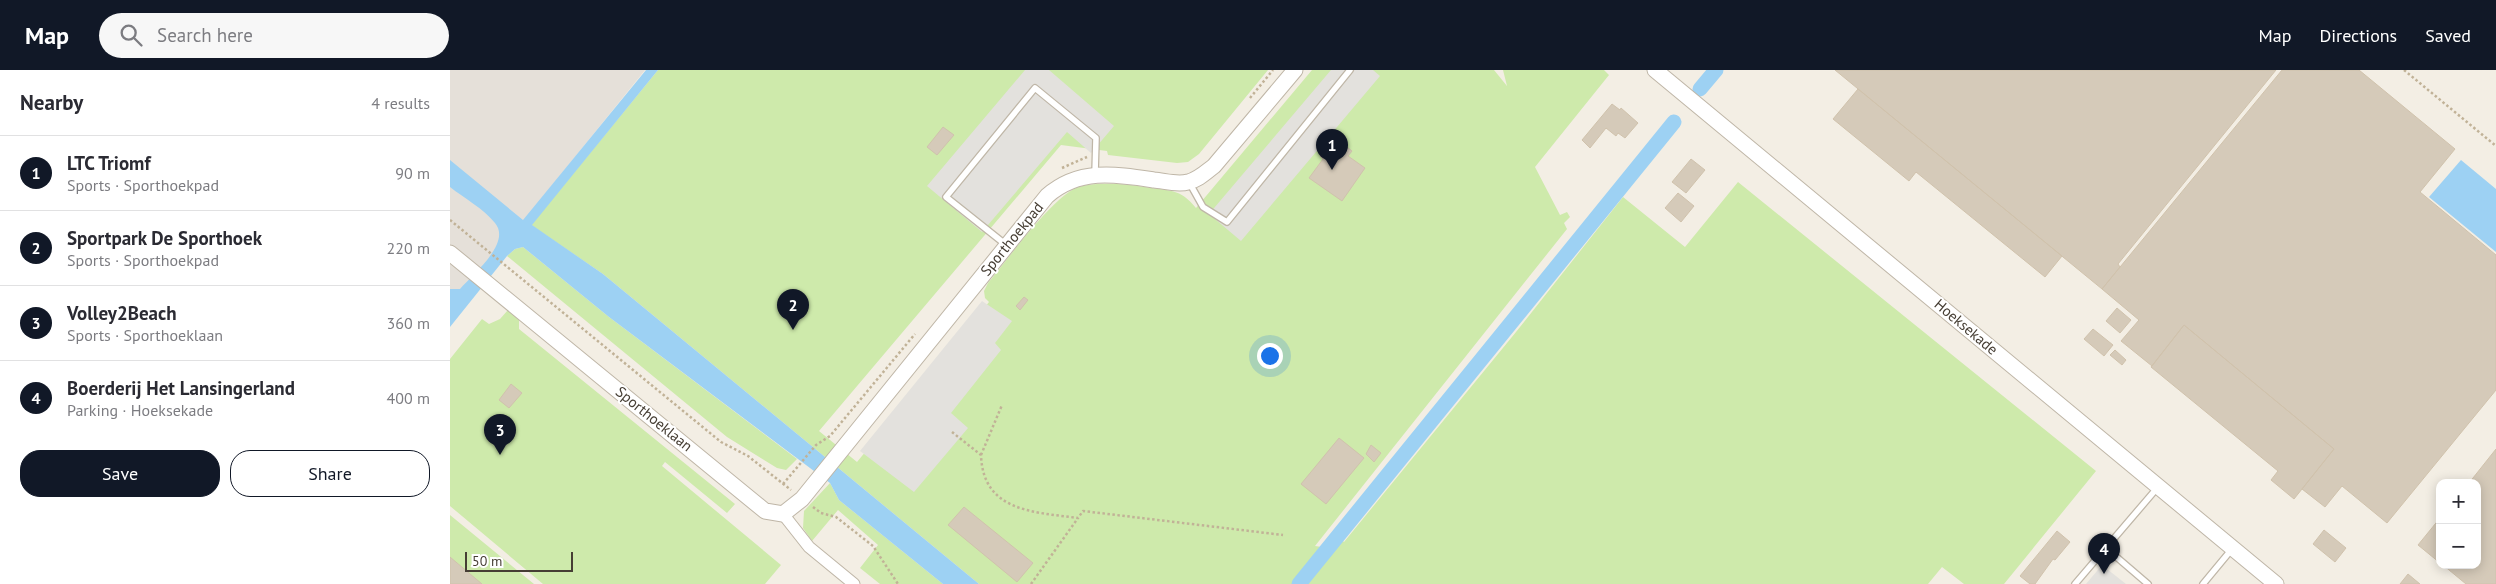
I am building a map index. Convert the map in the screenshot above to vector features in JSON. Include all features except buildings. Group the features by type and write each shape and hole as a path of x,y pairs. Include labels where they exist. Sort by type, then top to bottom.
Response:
{"street":[{"path":"1189,182 1201,177 1214,166 1294,70"},
{"name":"Hoeksekade","path":"1655,70 2276,584"},
{"name":"Sporthoekpad","path":"783,514 802,500 1047,196 1059,185 1095,174 1117,174 1175,183 1189,182"},
{"name":"Sporthoeklaan","path":"450,252 765,511 783,514"},
{"path":"783,514 809,547 854,584"}],"lane":[{"path":"1189,182 1203,207 1227,222 1350,70"},
{"path":"1007,246 946,197 1035,88 1096,138 1095,174"},
{"path":"2075,584 2158,487"},
{"path":"2106,548 2148,584"},
{"path":"2203,584 2232,548"}],"path":[{"path":"1249,100 1273,70"},
{"path":"2404,70 2496,146"},
{"path":"1061,169 1086,157 1096,157"},
{"name":"Sporthoeklaan","path":"450,220 721,442 748,456 802,500 821,513 839,519 873,546 898,584"},
{"path":"783,484 816,445 830,436 919,329"},
{"path":"1002,405 981,455 984,476 993,492 1000,499 1031,512 1078,518"},
{"path":"952,432 981,455"},
{"path":"1031,584 1083,511 1283,535"}],"shaded area":[{"path":"450,70 645,70 450,312"},
{"path":"1025,70 1049,70 1114,126 1091,153 1067,132 982,232 927,186"},
{"path":"1331,70 1373,70 1380,76 1241,241 1209,214"},
{"path":"982,301 1012,321 995,343 1001,350 951,413 968,428 914,492 860,451"},
{"path":"2102,565 2126,584 2086,584"}],"green space":[{"path":"658,70 1268,70 1199,154 1188,162 1177,163 1108,155 1107,151 1061,145 819,431 857,462 989,302 985,298 984,291 988,283 1054,204 1076,188 1091,184 1110,184 1167,190 1185,197 1196,208 1312,70 1494,70 1507,86 1503,70 1604,70 1609,75 1535,167 1560,215 1567,212 1570,217 1564,223 1567,229 1315,546 1322,547 1334,533 1344,542 1516,332 1623,197 1685,247 1738,182 2096,471 2004,584 1964,584 1942,567 1928,584 979,584 603,274 531,225"},
{"path":"523,247 609,317 797,459 786,470 777,468 727,437 507,256 515,249"},
{"path":"508,310 519,319 519,329 735,504 727,513 665,462 662,466 781,565 765,584 543,584 450,506 450,359 482,319 489,324 500,319"},
{"path":"830,483 839,500 943,584 880,584 860,568 878,545 838,510 812,541 803,528 804,511"},
{"path":"450,515 534,584 450,584"}],"water":[{"path":"646,70 658,70 532,225 603,274 979,584 943,584 839,500 830,483 609,317 523,247 515,249 507,256 450,327 450,289 460,289 481,267 495,249 499,231 495,223 485,213 450,187 450,160 523,220"},
{"path":"2461,160 2496,189 2496,252 2429,197"}],"waterway":[{"path":"1700,89 1716,70"},
{"path":"1299,584 1674,122"}],"place":[{"name":"LTC Triomf","path":"1332,170"},
{"name":"Sportpark De Sporthoek","path":"793,330"},
{"name":"Volley2Beach","path":"500,455"},
{"name":"Boerderij Het Lansingerland","path":"2104,574"}]}
